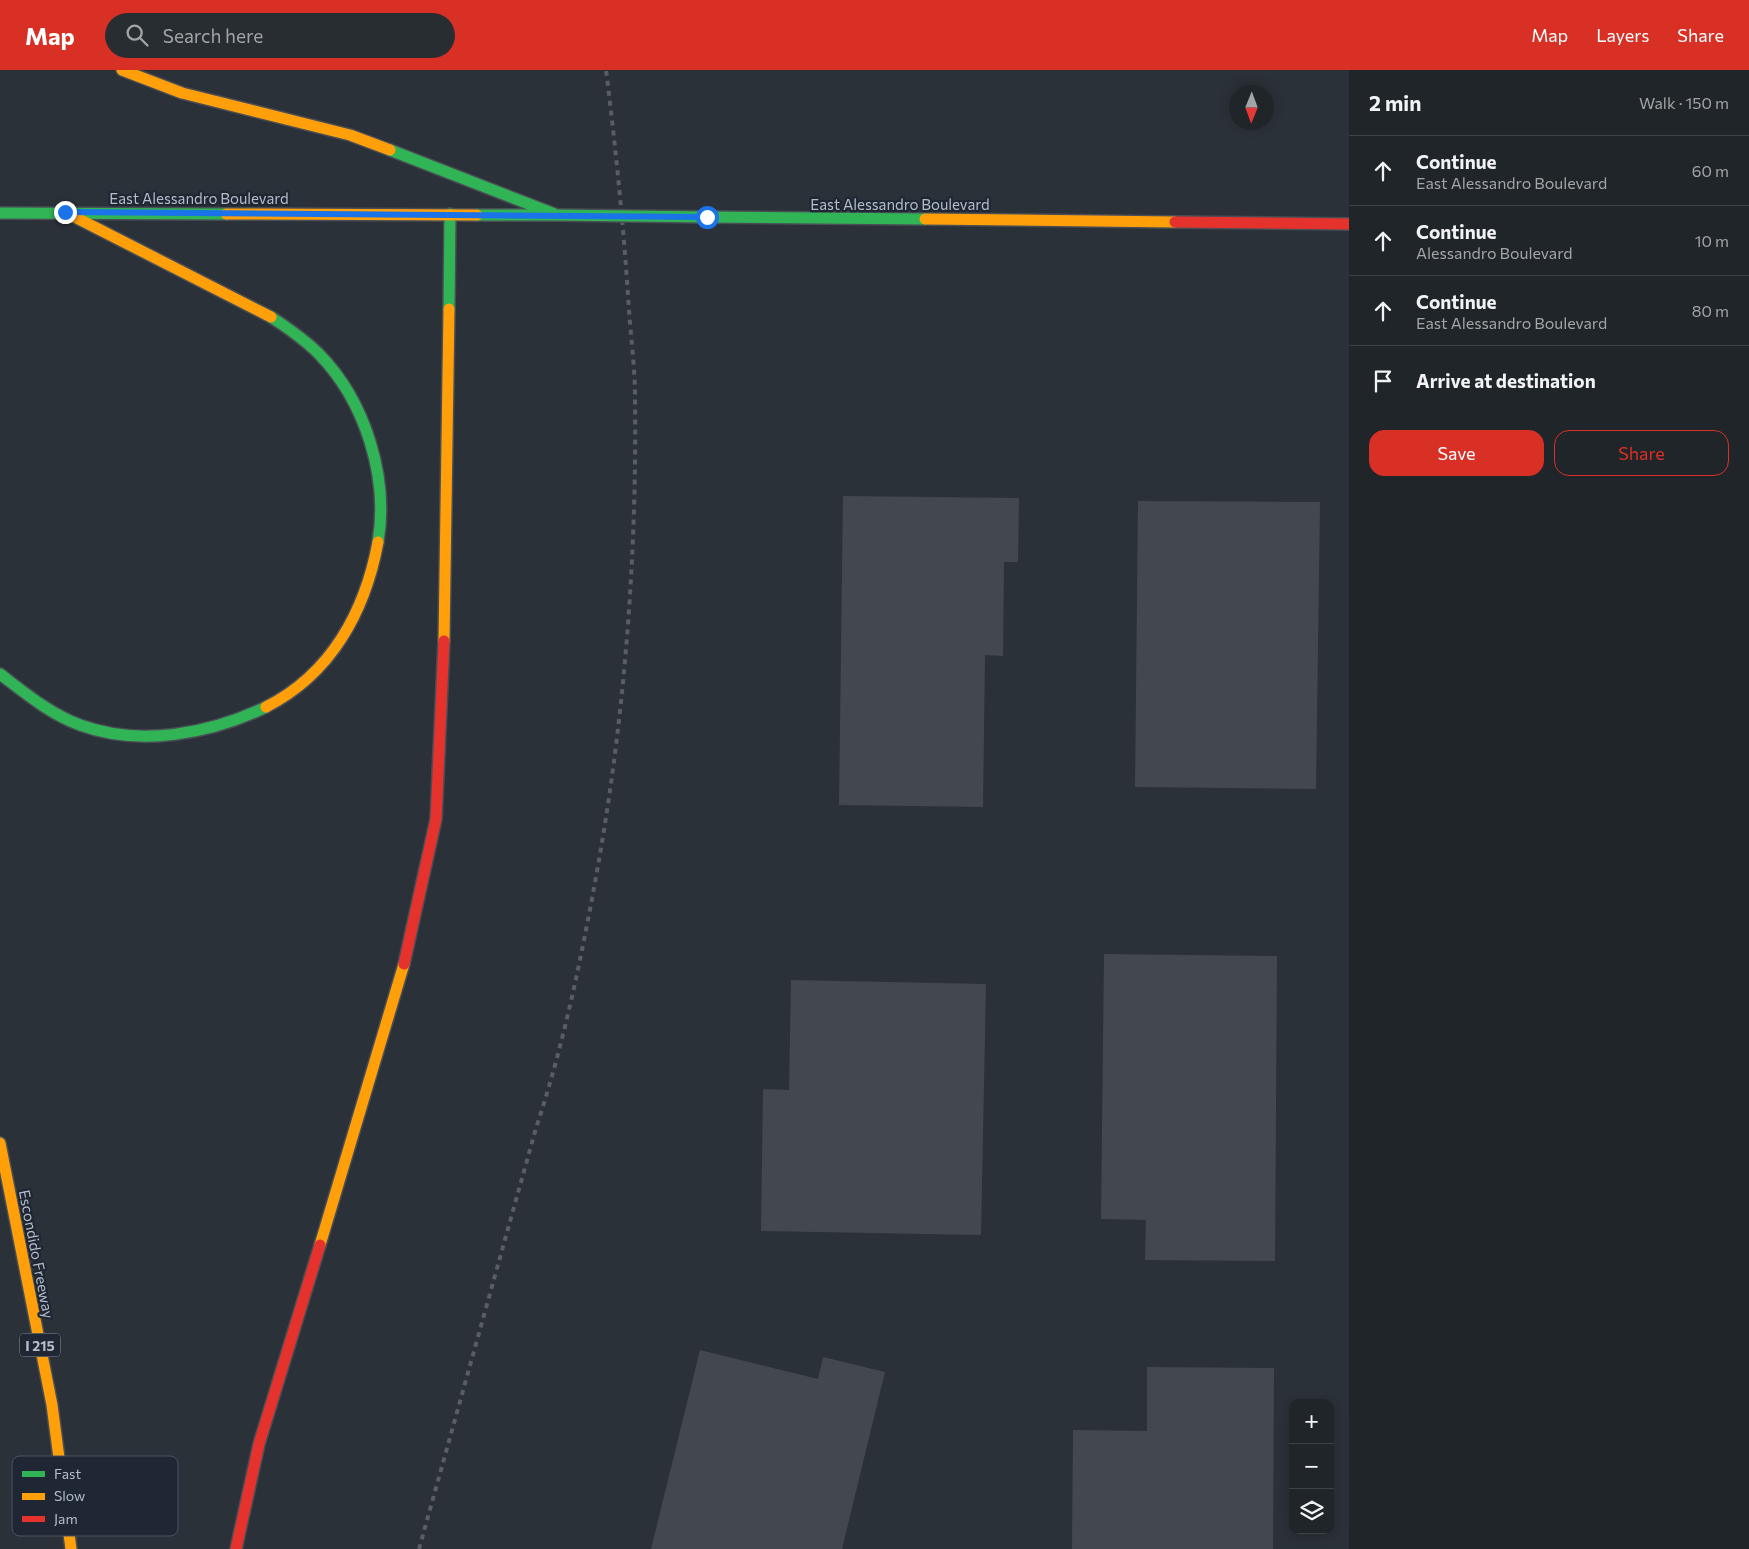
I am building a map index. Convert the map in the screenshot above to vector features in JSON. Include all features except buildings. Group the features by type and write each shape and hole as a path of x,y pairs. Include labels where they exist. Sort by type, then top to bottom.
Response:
{"main road":[{"path":"122,70 182,93 350,135 557,215"},
{"path":"0,674 34,701 81,726 132,736 190,734 254,714 304,682 338,648 363,604 375,564 382,527 380,484 371,444 356,405 333,370 305,342 264,311 65,212"},
{"name":"East Alessandro Boulevard","path":"0,213 450,214 1349,224"},
{"path":"236,1549 259,1444 400,982 436,819 443,671 450,214"},
{"name":"Escondido Freeway","path":"0,1143 52,1406 59,1456"},
{"name":"Escondido Freeway","path":"69,1536 71,1549"}],"railway":[{"path":"419,1549 562,1039 594,888 621,705 634,520 635,396 622,220 606,70"}],"traffic: fast":[{"path":"390,150 557,215"},
{"path":"0,213 226,214"},
{"path":"449,309 450,214"},
{"path":"477,215 556,215"},
{"path":"557,215 707,217"},
{"path":"707,217 925,219"},
{"path":"271,317 296,334 319,354 335,373 361,417 370,441 380,492 381,517 378,542"},
{"path":"0,674 58,715 80,725 103,732 126,735 150,736 198,730 222,724 266,707"}],"traffic: slow":[{"path":"122,70 182,93 350,135 390,150"},
{"path":"65,212 271,317"},
{"path":"226,214 477,215"},
{"path":"925,219 1175,222"},
{"path":"444,641 449,309"},
{"path":"266,707 289,693 309,677 327,659 342,638 364,593 378,542"},
{"path":"320,1245 404,964"},
{"path":"0,1143 52,1405 59,1456"},
{"path":"69,1536 71,1549"}],"traffic: jam":[{"path":"1175,222 1349,224"},
{"path":"404,964 436,819 444,641"},
{"path":"236,1549 259,1444 320,1245"}],"route":[{"path":"65,212 707,217"}]}
